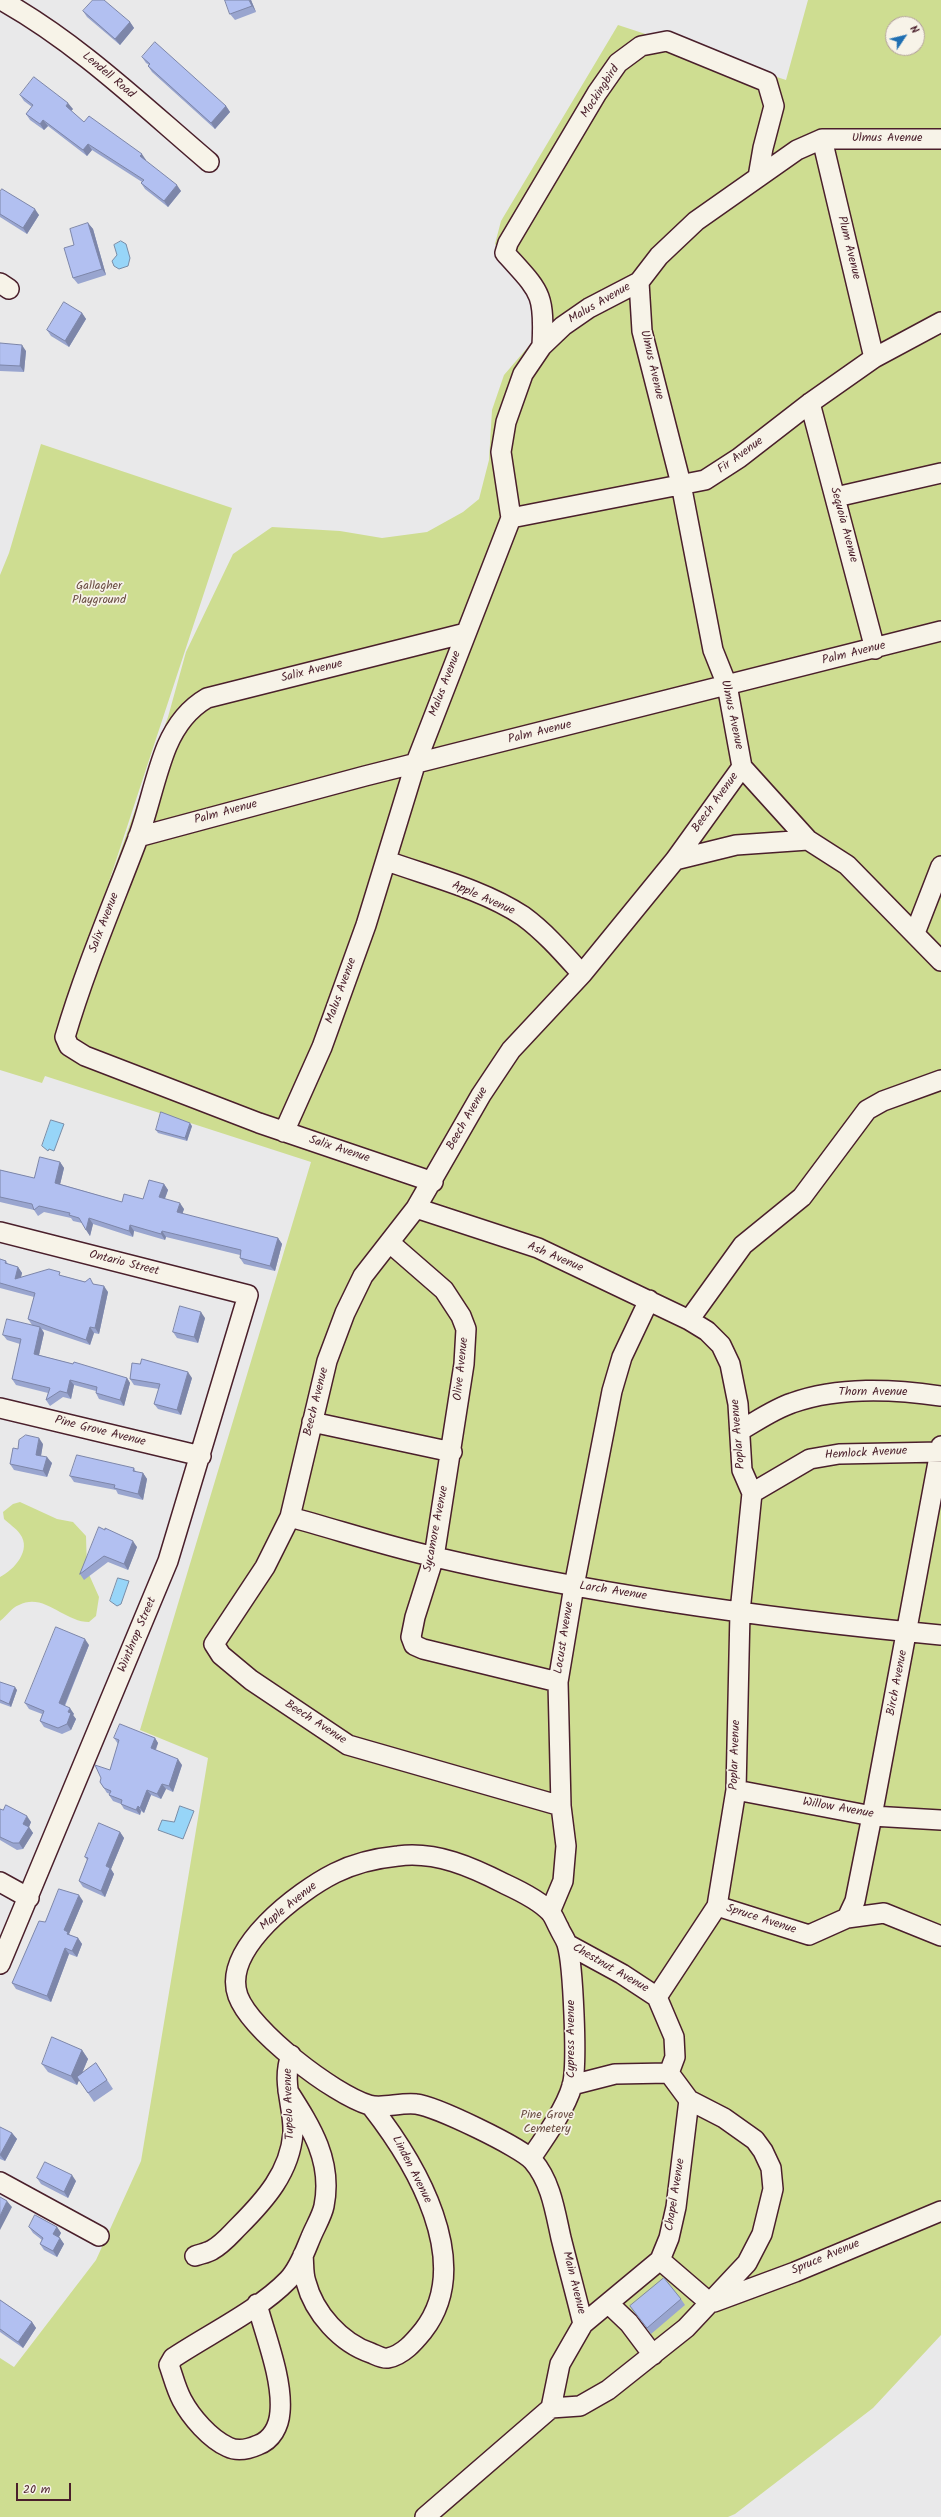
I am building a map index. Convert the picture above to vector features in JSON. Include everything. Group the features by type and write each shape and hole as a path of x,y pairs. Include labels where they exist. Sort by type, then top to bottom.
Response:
{"street":[{"name":"Lendell Road","path":"1,0 43,25 76,50 209,162"},
{"name":"Mockingbird","path":"542,346 544,310 534,284 505,253 508,243 544,181 597,93 618,63 641,46 667,41 767,82 774,106 766,135 758,177"},
{"name":"Ulmus Avenue","path":"742,768 727,685 713,650 680,484 642,331 639,282 659,256 696,221 797,150 822,139 941,139"},
{"name":"Plum Avenue","path":"822,139 874,358"},
{"name":"Malus Avenue","path":"284,1132 322,1046 387,861 415,765 511,518 501,452 506,422 523,374 542,346 563,326 588,308 639,282"},
{"name":"Fir Avenue","path":"511,518 704,480 723,470 810,403 874,358 941,322"},
{"name":"Sequoia Avenue","path":"810,403 875,648"},
{"path":"836,497 941,473"},
{"name":"Palm Avenue","path":"138,837 365,776 415,765 941,631"},
{"name":"Salix Avenue","path":"433,1182 284,1132 85,1056 69,1046 65,1037 74,1004 138,837 167,745 182,719 194,706 207,698 466,633"},
{"name":"Beech Avenue","path":"561,1806 348,1745 257,1685 221,1655 214,1644 264,1567 290,1517 327,1361 345,1313 363,1276 416,1208 433,1182 480,1095 511,1050 582,974 675,860 742,768 808,840 847,865 941,961"},
{"name":"Beech Avenue","path":"675,860 736,845 808,840"},
{"name":"Apple Avenue","path":"387,861 481,895 523,916 556,946 582,974"},
{"path":"915,933 941,866"},
{"path":"689,1320 744,1244 802,1197 867,1110 883,1101 941,1080"},
{"name":"Ash Avenue","path":"416,1208 538,1248 689,1320"},
{"name":"Ontario Street","path":"0,1232 248,1296"},
{"name":"Olive Avenue","path":"390,1243 444,1290 461,1316 466,1329 464,1364 452,1452"},
{"name":"Winthrop Street","path":"0,1964 29,1898 159,1584 201,1456 248,1296"},
{"name":"Locust Avenue","path":"550,1912 563,1881 566,1846 561,1806 558,1682 574,1586 612,1391 622,1357 649,1300"},
{"name":"Poplar Avenue","path":"657,1997 717,1906 736,1790 740,1612 752,1493 742,1470 741,1430 730,1364 721,1345 707,1331 689,1320"},
{"name":"Thorn Avenue","path":"741,1430 792,1403 836,1392 917,1393 941,1396"},
{"name":"Pine Grove Avenue","path":"0,1408 201,1456"},
{"path":"312,1422 452,1452"},
{"name":"Hemlock Avenue","path":"752,1493 810,1458 839,1454 941,1450"},
{"name":"Birch Avenue","path":"847,1918 855,1901 908,1632 935,1512 941,1450"},
{"name":"Sycamore Avenue","path":"452,1452 434,1557 415,1618 411,1637 414,1645 423,1649 558,1682"},
{"name":"Larch Avenue","path":"290,1517 434,1557 574,1586 740,1612 941,1635"},
{"name":"Willow Avenue","path":"736,1790 872,1816 941,1820"},
{"name":"Maple Avenue","path":"371,2106 329,2085 267,2034 249,2013 238,1995 237,1980 241,1961 251,1939 276,1915 307,1890 337,1872 398,1855 427,1855 480,1871 518,1890 550,1912"},
{"path":"0,1882 29,1898"},
{"name":"Spruce Avenue","path":"717,1906 809,1935 847,1918 884,1913 941,1936"},
{"name":"Cypress Avenue","path":"531,2158 548,2134 572,2085 574,2029 567,1944 550,1912"},
{"name":"Chestnut Avenue","path":"567,1944 622,1974 657,1997 674,2037 674,2057 669,2073"},
{"name":"Tupelo Avenue","path":"195,2256 210,2252 224,2243 264,2200 282,2174 290,2153 293,2132 286,2069 291,2055"},
{"path":"425,2517 551,2408 580,2406 608,2390 686,2328 747,2263 762,2234 773,2189 771,2168 763,2151 755,2140 724,2118 689,2100 669,2073 615,2074 572,2085"},
{"path":"257,2304 273,2364 280,2411 276,2429 264,2442 246,2450 229,2448 208,2432 191,2414 181,2399 169,2365 173,2358 257,2304 290,2279 304,2255 324,2207 327,2178 322,2152 310,2126 288,2091"},
{"name":"Chapel Avenue","path":"583,2324 609,2304 660,2260 670,2238 676,2207 689,2100"},
{"path":"371,2106 396,2103 418,2104 477,2128 531,2158"},
{"name":"Linden Avenue","path":"304,2255 305,2282 319,2309 343,2339 365,2351 386,2358 397,2355 413,2344 430,2322 439,2304 444,2280 445,2264 430,2206 406,2156 371,2106"},
{"name":"Main Avenue","path":"531,2158 547,2183 583,2324 560,2364 551,2408"},
{"path":"0,2182 99,2236"},
{"name":"Spruce Avenue","path":"710,2303 795,2272 941,2211"},
{"path":"660,2260 710,2303"},
{"path":"609,2304 629,2323 653,2355"}],"green space":[{"name":"Pine Grove Cemetery","path":"808,0 941,0 941,2335 873,2408 735,2514 728,2517 0,2517 0,2358 14,2367 96,2260 141,2161 208,1758 140,1730 311,1162 45,1076 42,1083 0,1070 0,575 9,553 41,444 232,508 102,903 168,717 186,652 233,554 272,527 340,531 382,538 427,532 463,512 479,499 489,460 492,410 504,375 540,333 534,302 495,244 501,221 618,25 786,80"},
{"path":"20,1502 57,1519 73,1522 86,1536 87,1570 99,1597 96,1616 89,1622 71,1618 37,1602 28,1602 16,1606 0,1621 0,1577 16,1565 23,1553 24,1546 20,1534 4,1519 3,1512 13,1504"}],"water":[{"path":"121,241 126,244 130,258 128,266 119,269 114,266 112,261 117,255 114,245"},
{"path":"51,1120 64,1124 54,1151 49,1149 48,1151 42,1146"},
{"path":"118,1578 129,1581 121,1604 117,1606 110,1601"},
{"path":"180,1806 194,1811 183,1839 158,1830 162,1820 174,1822"}],"building":[{"path":"93,0 104,0 130,22 115,39 83,11"},
{"path":"225,0 249,0 252,6 230,14"},
{"path":"155,42 226,106 211,123 148,66 150,64 142,57"},
{"path":"34,77 68,103 66,106 84,122 89,116 142,154 140,156 177,185 164,201 141,183 144,180 88,144 83,150 43,120 40,124 26,114 33,105 20,95"},
{"path":"2,189 35,209 23,228 0,214 0,192"},
{"path":"88,223 102,269 73,278 64,248 74,245 70,229"},
{"path":"64,302 82,313 65,341 47,330"},
{"path":"0,343 22,345 20,366 0,365"},
{"path":"161,1112 190,1123 185,1138 156,1130"},
{"path":"40,1157 60,1162 55,1183 122,1202 124,1194 143,1199 149,1180 164,1184 159,1197 180,1203 177,1212 278,1238 270,1266 240,1258 241,1250 162,1231 161,1234 130,1225 129,1231 89,1218 86,1230 79,1218 69,1215 70,1213 39,1206 34,1210 32,1204 0,1197 0,1170 34,1178"},
{"path":"0,1259 6,1261 5,1263 18,1267 15,1279 49,1269 60,1272 59,1275 85,1282 90,1278 93,1284 104,1286 95,1328 90,1327 86,1340 28,1319 35,1293 0,1283"},
{"path":"180,1306 201,1312 194,1337 173,1332"},
{"path":"7,1319 40,1327 34,1354 73,1364 74,1362 127,1378 120,1400 96,1393 97,1387 70,1380 67,1393 60,1391 46,1400 50,1388 12,1379 21,1339 3,1335"},
{"path":"142,1359 188,1372 177,1410 154,1404 160,1384 130,1379 132,1363 140,1364"},
{"path":"26,1435 39,1438 36,1455 47,1457 43,1471 10,1464 13,1448 18,1449 19,1440"},
{"path":"77,1455 134,1468 133,1471 143,1473 138,1494 114,1488 115,1485 70,1476"},
{"path":"99,1527 105,1530 105,1528 133,1541 124,1564 104,1556 80,1574"},
{"path":"56,1627 85,1639 59,1703 70,1708 68,1712 71,1713 67,1724 58,1728 40,1721 44,1711 25,1703"},
{"path":"0,1682 15,1687 9,1704 0,1700"},
{"path":"120,1724 155,1738 151,1748 178,1759 169,1786 162,1784 157,1794 147,1790 140,1808 138,1806 136,1810 121,1804 122,1800 109,1795 111,1791 104,1788 100,1782 101,1778 95,1765 110,1770 119,1740 114,1738"},
{"path":"6,1805 27,1816 23,1824 29,1827 19,1843 13,1843 0,1837 0,1809 3,1810"},
{"path":"99,1823 120,1832 106,1866 110,1868 101,1891 79,1881 88,1858 85,1857"},
{"path":"59,1889 79,1895 64,1930 68,1932 67,1934 78,1938 72,1951 65,1948 47,1996 12,1983 39,1921 45,1922"},
{"path":"52,2037 82,2050 71,2076 42,2064"},
{"path":"96,2063 107,2080 88,2093 77,2077"},
{"path":"0,2127 12,2133 0,2155"},
{"path":"45,2162 72,2175 64,2192 37,2178"},
{"path":"0,2197 7,2201 0,2216"},
{"path":"35,2215 57,2227 53,2234 60,2238 53,2251 40,2244 43,2238 29,2227"},
{"path":"664,2278 681,2299 647,2328 630,2306"},
{"path":"0,2300 32,2322 18,2342 0,2329"}],"park label":[{"name":"Gallagher Playground","path":"99,594"}]}
